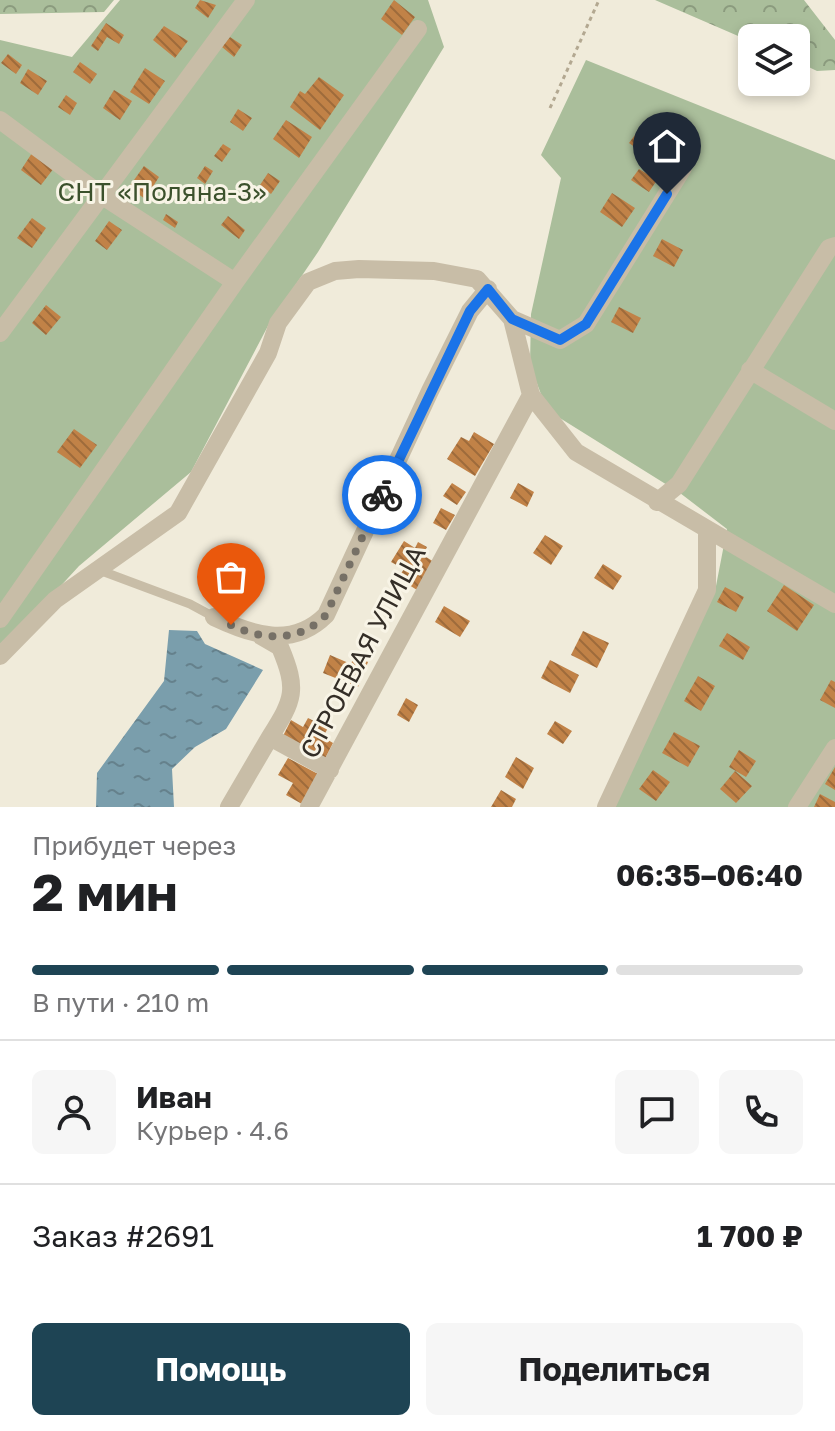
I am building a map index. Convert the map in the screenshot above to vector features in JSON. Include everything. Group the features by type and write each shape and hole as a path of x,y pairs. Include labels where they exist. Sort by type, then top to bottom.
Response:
{"street":[{"path":"0,333 246,0"},
{"path":"0,619 235,282 418,29"},
{"path":"0,120 101,195 235,282"},
{"path":"512,319 560,340 586,324 683,168"},
{"path":"657,502 679,484 829,248 835,246"},
{"path":"0,656 55,600 178,513 268,353 278,323 308,282 335,271 434,271 477,279 512,319 531,395 576,452 835,604"},
{"path":"261,635 277,637 305,631 326,615 436,378 470,311 488,289"},
{"path":"750,370 835,421"},
{"name":"СТРОЕВАЯ УЛИЦА","path":"309,807 531,395"},
{"path":"606,807 707,590 707,531"},
{"path":"214,617 261,635 280,647 291,687 292,702 229,807"},
{"path":"270,737 330,770"},
{"path":"797,807 835,748"}],"lane":[{"path":"99,570 190,604 214,617"}],"path":[{"path":"550,108 599,0"}],"green space":[{"path":"0,0 114,0 104,12 0,14"},
{"name":"СНТ «Поляна-3»","path":"120,0 428,0 444,47 318,252 269,324 191,472 79,566 0,652 0,40 72,57"},
{"path":"655,0 804,0 835,40 835,70 817,71 810,68 810,24 738,24 738,36"},
{"path":"586,60 835,160 835,807 615,807 716,586 727,529 680,493 547,410 530,365 531,314 561,178 541,155"}],"water":[{"path":"169,630 197,631 205,644 263,670 226,729 195,747 172,769 174,807 96,807 97,773 164,681"}],"building":[{"path":"200,0 216,5 208,18 195,8"},
{"path":"394,0 415,17 402,35 381,19"},
{"path":"106,23 124,35 119,44 107,37 98,51 91,46"},
{"path":"164,26 188,41 175,58 153,40"},
{"path":"230,37 242,45 234,57 222,47"},
{"path":"8,54 22,65 16,74 1,63"},
{"path":"80,62 97,74 90,84 73,72"},
{"path":"145,68 165,81 149,104 130,92"},
{"path":"28,69 47,81 38,95 20,83"},
{"path":"319,77 344,95 320,130 290,107 300,91 305,94"},
{"path":"114,90 132,101 120,120 103,108"},
{"path":"66,95 77,103 70,115 58,107"},
{"path":"238,109 252,118 243,131 230,122"},
{"path":"286,120 312,137 299,158 273,139"},
{"path":"641,127 670,148 654,171 644,164 649,157 629,143"},
{"path":"223,144 231,149 222,162 214,156"},
{"path":"32,153 54,168 41,185 21,170"},
{"path":"144,166 159,177 145,199 129,187"},
{"path":"205,166 213,171 205,184 197,178"},
{"path":"639,169 657,180 649,192 631,180"},
{"path":"268,173 280,181 271,194 260,185"},
{"path":"612,193 635,208 622,227 600,212"},
{"path":"166,214 178,222 175,228 163,220"},
{"path":"228,216 245,230 239,239 221,225"},
{"path":"32,218 46,228 32,248 17,238"},
{"path":"109,221 122,230 107,250 95,241"},
{"path":"662,239 683,250 674,267 653,256"},
{"path":"46,305 61,317 46,335 32,323"},
{"path":"619,307 641,318 633,333 611,322"},
{"path":"74,429 97,445 80,468 57,452"},
{"path":"474,432 494,444 475,476 447,459 461,437 469,441"},
{"path":"452,483 466,492 457,505 443,496"},
{"path":"518,483 534,492 527,507 510,498"},
{"path":"441,508 455,515 446,530 433,523"},
{"path":"545,535 563,546 551,565 533,553"},
{"path":"404,541 415,548 418,542 427,547 423,555 434,562 417,590 398,578 404,569 391,562"},
{"path":"603,564 622,576 613,590 594,578"},
{"path":"784,585 814,605 797,631 767,611"},
{"path":"725,587 744,597 736,612 717,602"},
{"path":"444,606 470,621 460,637 435,622"},
{"path":"583,631 609,643 597,668 571,655"},
{"path":"727,633 750,647 743,660 719,646"},
{"path":"330,655 351,664 354,656 368,662 358,687 323,673"},
{"path":"550,660 579,675 570,693 541,678"},
{"path":"698,676 715,686 701,711 684,701"},
{"path":"831,680 835,682 835,708 820,700"},
{"path":"406,698 418,705 409,722 397,715"},
{"path":"308,718 328,728 323,737 333,743 325,759 283,736 291,720 303,727"},
{"path":"555,721 572,731 563,744 547,734"},
{"path":"674,732 700,746 688,767 662,753"},
{"path":"739,750 756,761 746,777 729,767"},
{"path":"516,757 534,768 523,789 505,777"},
{"path":"288,758 318,774 302,804 286,795 293,783 278,775"},
{"path":"835,767 835,790 825,784"},
{"path":"653,770 670,782 656,801 639,789"},
{"path":"735,771 752,786 736,803 720,789"},
{"path":"501,790 516,799 512,807 491,807"},
{"path":"820,794 835,802 835,807 814,807"}],"way so far":[{"path":"231,625 249,634 277,637 305,631 317,624 326,615 382,495"}],"route":[{"path":"382,495 470,311 488,289 512,319 560,340 586,324 667,194"}]}
